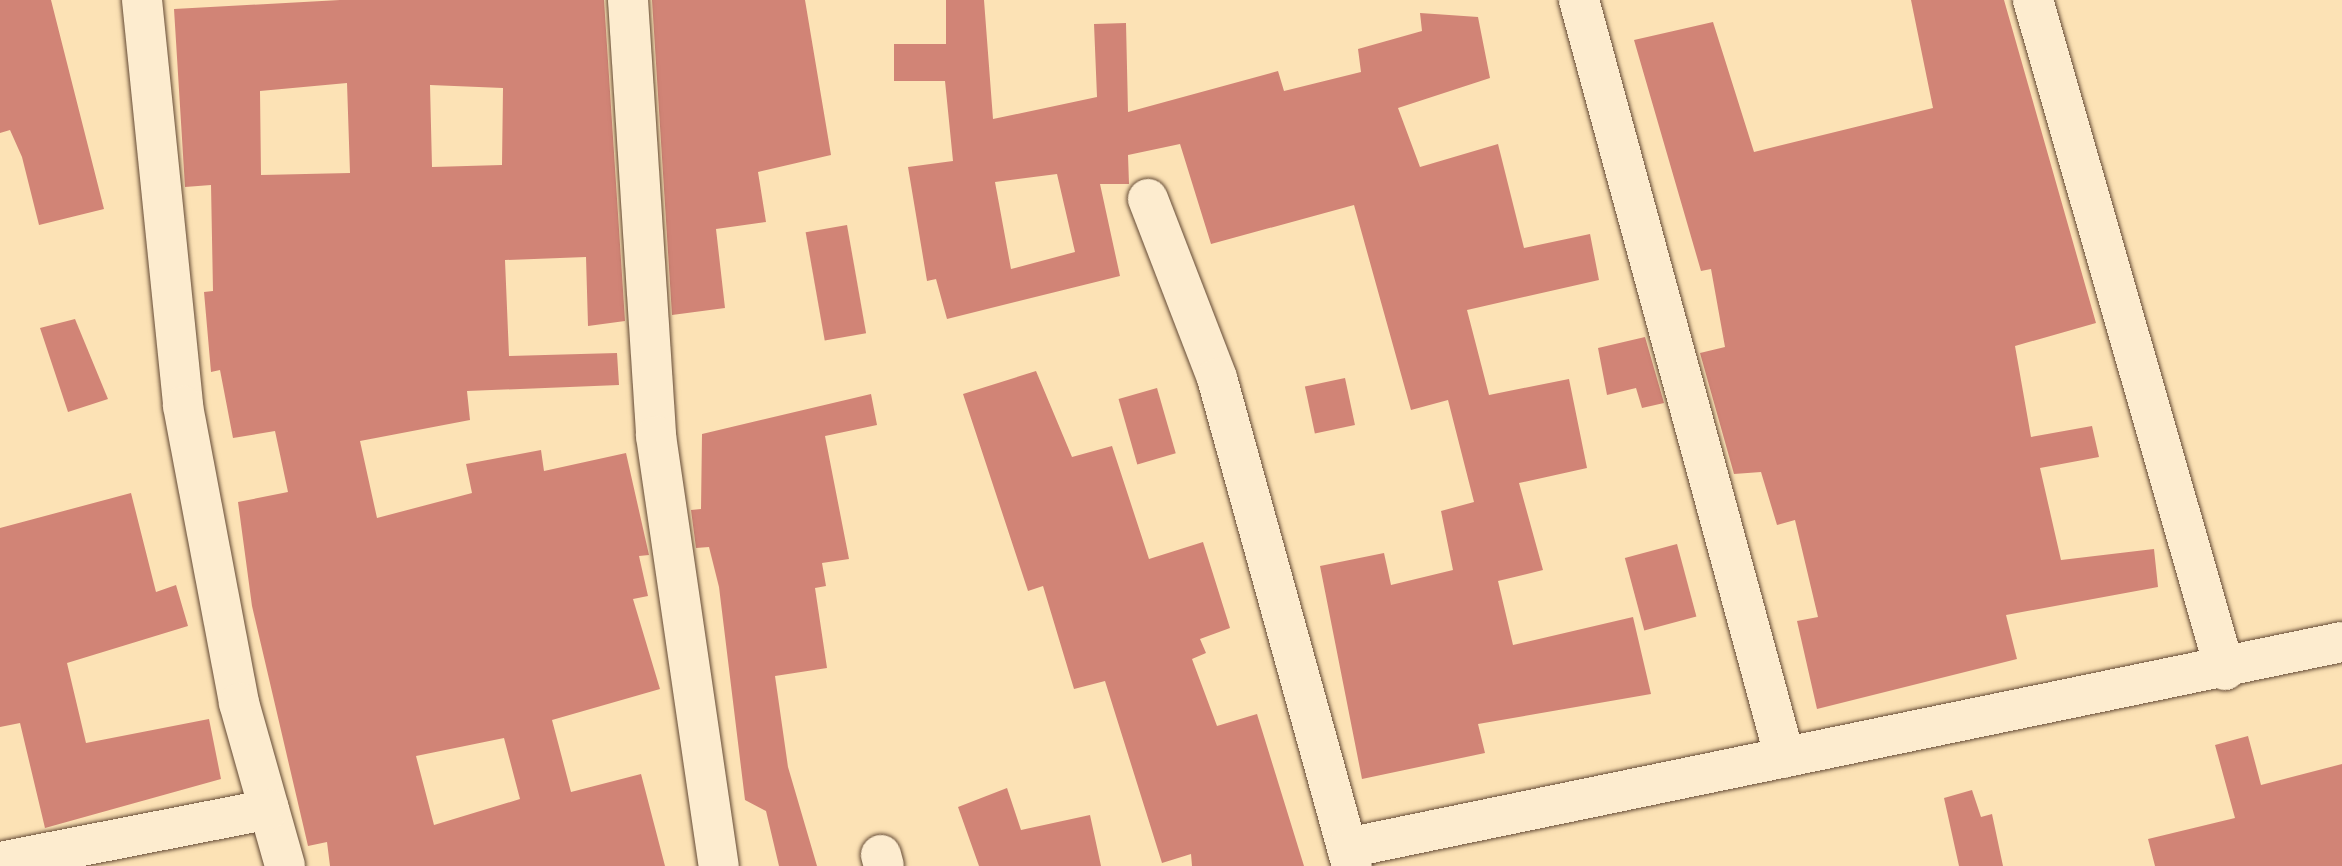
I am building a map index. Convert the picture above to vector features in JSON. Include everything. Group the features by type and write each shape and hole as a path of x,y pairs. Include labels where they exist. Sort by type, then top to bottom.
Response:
{"street":[{"path":"142,0 183,406 239,703 285,866"},
{"path":"628,0 656,436 719,866"},
{"path":"1578,0 1784,758"},
{"path":"2032,0 2225,670"},
{"path":"1148,200 1217,378 1349,857 1784,758 2225,670 2342,642"},
{"path":"0,862 269,808"}],"building":[{"path":"0,0 51,0 104,209 39,225 22,157 10,130 0,133"},
{"path":"340,0 604,0 625,321 588,326 586,257 505,260 509,356 617,353 619,385 467,391 470,420 360,441 377,518 472,493 466,464 541,450 544,471 626,453 649,555 639,556 648,596 633,599 660,689 552,720 571,792 641,774 665,866 330,866 327,842 308,846 252,606 238,502 288,492 275,431 233,438 220,370 211,372 204,292 213,291 211,185 185,187 174,9","holes":["347,83 350,173 261,175 260,91","430,85 503,88 502,165 432,167","504,738 520,799 434,825 416,756"]},
{"path":"652,0 805,0 831,155 758,172 766,222 716,229 725,308 672,315"},
{"path":"946,0 984,0 993,119 1097,97 1094,24 1126,23 1128,112 1278,71 1284,91 1361,72 1358,49 1422,31 1420,13 1478,17 1490,78 1398,108 1420,167 1498,144 1524,248 1590,234 1599,280 1467,310 1489,395 1569,379 1587,468 1519,483 1543,570 1498,581 1513,645 1633,617 1651,694 1478,724 1485,753 1362,779 1320,566 1384,553 1391,585 1453,570 1441,511 1474,502 1448,400 1411,410 1354,205 1211,244 1180,144 1128,155 1129,184 1100,184 1120,276 947,319 936,279 927,281 908,167 953,161 945,81 894,81 894,44 946,44","holes":["1057,174 1075,252 1011,269 995,182"]},
{"path":"1911,0 2004,0 2096,323 2015,346 2031,437 2092,426 2099,457 2040,468 2061,560 2154,549 2158,587 2006,615 2017,659 1817,709 1797,621 1818,617 1795,520 1777,525 1761,472 1734,474 1700,353 1725,347 1711,269 1701,271 1634,40 1713,22 1754,152 1933,108"},
{"path":"847,225 866,333 825,341 806,232"},
{"path":"75,319 108,399 68,412 40,328"},
{"path":"1645,337 1664,403 1642,408 1636,388 1607,395 1598,348"},
{"path":"1036,371 1072,457 1112,446 1149,559 1203,542 1230,628 1200,639 1206,653 1192,659 1217,726 1257,714 1304,866 1192,866 1191,854 1162,863 1105,681 1074,689 1043,586 1028,591 963,394"},
{"path":"1345,378 1355,425 1315,433 1305,387"},
{"path":"1157,388 1176,453 1137,464 1119,399"},
{"path":"871,394 877,425 825,436 849,559 822,563 826,586 815,588 827,668 775,676 788,767 817,866 779,866 766,811 745,800 719,587 709,547 696,548 691,510 701,509 702,434"},
{"path":"131,493 156,592 176,585 188,626 67,663 86,743 209,719 221,779 45,828 20,723 0,727 0,528"},
{"path":"1677,544 1696,616 1644,630 1625,558"},
{"path":"2248,736 2261,785 2342,764 2342,866 2155,866 2148,839 2235,818 2215,745"},
{"path":"1007,788 1021,830 1090,815 1101,866 979,866 958,807"},
{"path":"1972,790 1981,817 1992,814 2003,866 1959,866 1944,798"}]}
